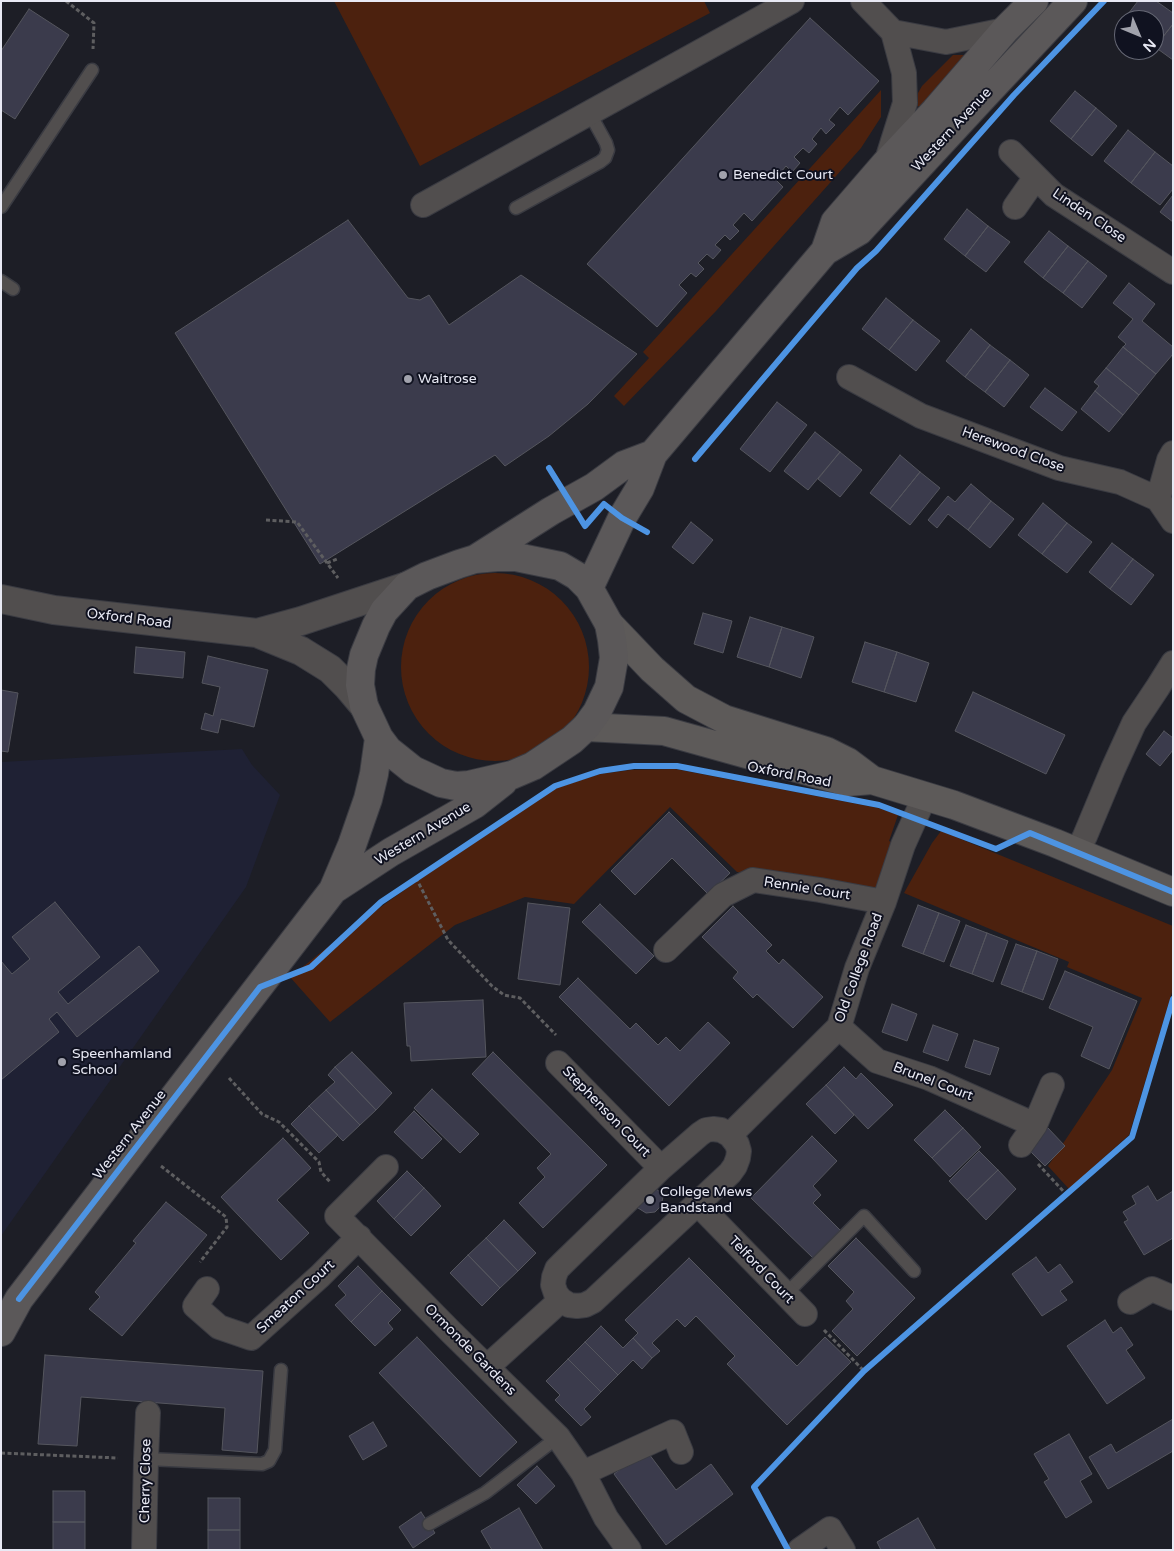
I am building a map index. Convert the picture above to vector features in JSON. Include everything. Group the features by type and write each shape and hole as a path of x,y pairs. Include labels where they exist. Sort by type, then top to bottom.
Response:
{"main road":[{"name":"Western Avenue","path":"825,251 835,222 1005,30 1034,1"},
{"name":"Western Avenue","path":"589,588 622,518 640,488 653,454 825,251 859,231 1072,1"},
{"name":"Western Avenue","path":"475,559 551,511 594,487 624,465 653,454"},
{"path":"516,557 560,566 577,576 589,588 609,624 614,658 613,671 603,701 586,727 552,755 533,766 512,775 470,786 441,783 412,770 388,750 378,738 364,706 360,685 361,669 369,641 384,611 407,586 426,576 475,559 516,557"},
{"name":"Oxford Road","path":"609,624 652,670 686,699 724,719 826,751 848,762 872,780 954,805 1077,852 1173,892"},
{"name":"Oxford Road","path":"586,727 664,732 847,782 872,780"},
{"name":"Western Avenue","path":"1,1332 10,1305 333,890 352,845 368,799 374,774 378,738"},
{"name":"Western Avenue","path":"333,890 391,852 475,804 512,775"}],"street":[{"path":"423,204 589,112 679,65 792,1"},
{"path":"863,1 893,32 904,73 906,103 886,163"},
{"path":"893,32 946,42 1005,30"},
{"name":"Linden Close","path":"1011,152 1054,195 1173,272"},
{"path":"1015,207 1036,178"},
{"name":"Herewood Close","path":"849,377 921,416 1059,468 1120,482 1158,499"},
{"path":"1173,454 1169,460 1158,499 1173,520"},
{"name":"Oxford Road","path":"257,633 301,621 407,586"},
{"name":"Oxford Road","path":"1,599 54,610 257,633 301,651 330,669 364,706"},
{"path":"1077,852 1134,723 1173,662"},
{"name":"Old College Road","path":"730,1135 838,1027 857,968 884,902 903,845 925,796"},
{"name":"Rennie Court","path":"666,950 723,895 753,880 884,902"},
{"name":"Brunel Court","path":"838,1027 878,1061 930,1078 1035,1124"},
{"name":"Stephenson Court","path":"558,1063 661,1168"},
{"path":"1021,1145 1035,1124 1052,1084"},
{"path":"714,1129 721,1130 730,1135 737,1144 739,1151 735,1166 593,1301 577,1306 569,1305 561,1300 556,1294 553,1285 557,1269 661,1168 700,1134 706,1130 714,1129"},
{"name":"Ormonde Gardens","path":"386,1167 338,1216 558,1436 583,1473 606,1518 629,1550"},
{"name":"Telford Court","path":"697,1203 805,1314"},
{"name":"Smeaton Court","path":"207,1289 195,1306 219,1327 251,1338 314,1282 359,1237"},
{"path":"1130,1302 1152,1289 1173,1298"},
{"path":"488,1367 561,1300"},
{"name":"Cherry Close","path":"144,1550 148,1413"},
{"path":"583,1473 673,1432 681,1452"},
{"path":"800,1550 830,1529 843,1550"}],"lane":[{"path":"1,207 92,70"},
{"path":"516,208 605,158 608,150 606,143 589,112"},
{"path":"1,281 13,289"},
{"path":"786,1295 864,1216 914,1270"},
{"path":"146,1459 262,1464 269,1461 276,1450 281,1370"},
{"path":"429,1524 485,1493 558,1436"}],"path":[{"path":"66,1 94,23 92,70"},
{"path":"266,520 297,522 342,583"},
{"path":"327,563 337,559"},
{"path":"409,883 424,873"},
{"path":"229,1078 262,1114 279,1122 319,1162 321,1172 350,1202"},
{"path":"1021,1145 1066,1194"},
{"path":"162,1166 226,1217 227,1227 192,1273 207,1289"},
{"path":"1059,1201 1074,1188"},
{"path":"805,1314 815,1321 864,1371"},
{"path":"858,1378 872,1364"},
{"path":"1,1453 146,1459"}],"shaded area":[{"path":"334,1 704,1 710,13 420,166"},
{"path":"953,55 969,55 921,107 917,106 918,93 922,86"},
{"path":"881,90 881,117 861,148 716,311 624,406 614,396 649,358 643,352"},
{"path":"495,573 522,577 539,584 561,601 578,623 585,640 589,667 585,694 578,711 561,733 539,750 522,757 495,761 468,757 451,750 429,733 412,711 405,694 401,667 405,640 412,623 429,601 451,584 468,577"},
{"name":"Speenhamland School","path":"242,749 252,765 280,795 246,887 1,1236 1,762"},
{"path":"675,769 878,808 898,815 889,841 899,846 882,896 737,872 670,807 574,904 525,897 455,925 330,1022 290,977 354,926 420,879 556,788 600,774 631,770"},
{"path":"941,831 1173,926 1173,989 1129,1135 1069,1189 1048,1166 1112,1070 1142,998 1067,967 1069,962 904,893 932,843"}],"building":[{"path":"1138,1 1156,1 1173,13 1173,24 1164,36 1164,10 1131,10"},
{"path":"29,9 69,35 15,119 1,110 1,51"},
{"name":"Benedict Court","path":"810,18 879,81 848,115 840,107 829,120 835,125 826,134 821,128 812,139 817,144 809,153 803,148 794,157 800,163 792,172 786,166 775,179 783,187 752,221 744,213 733,225 739,231 730,240 725,235 715,245 721,250 713,259 707,254 698,263 704,269 696,277 691,273 679,285 687,293 657,327 587,264"},
{"path":"1173,24 1173,60 1164,54 1164,36"},
{"path":"1075,91 1096,108 1071,139 1050,121"},
{"path":"1096,108 1117,126 1092,156 1071,139"},
{"path":"1128,130 1155,152 1131,183 1104,161"},
{"path":"1155,152 1173,166 1173,189 1160,205 1131,183"},
{"path":"1173,195 1173,222 1160,212"},
{"path":"967,209 988,226 965,256 944,239"},
{"name":"Waitrose","path":"348,220 408,298 420,300 429,295 449,325 521,275 637,354 588,404 549,436 505,466 495,455 320,564 175,333"},
{"path":"988,226 1010,242 986,272 965,256"},
{"path":"1049,231 1068,246 1043,278 1024,262"},
{"path":"1068,246 1088,261 1063,293 1043,278"},
{"path":"1088,261 1107,276 1082,308 1063,293"},
{"path":"1129,283 1155,304 1142,321 1173,347 1173,354 1156,374 1123,347 1126,344 1118,337 1133,319 1113,303"},
{"path":"886,298 913,320 889,350 862,329"},
{"path":"913,320 940,341 916,371 889,350"},
{"path":"971,329 990,345 965,377 946,361"},
{"path":"990,345 1010,360 985,392 965,377"},
{"path":"1123,347 1156,374 1139,395 1106,368"},
{"path":"1010,360 1029,375 1004,407 985,392"},
{"path":"1106,368 1139,395 1123,415 1095,391 1099,386 1094,382"},
{"path":"1045,388 1077,412 1062,431 1030,407"},
{"path":"1095,391 1123,415 1109,432 1081,409"},
{"path":"777,402 807,425 770,472 740,449"},
{"path":"815,432 840,452 808,490 784,471"},
{"path":"840,452 862,470 840,497 818,479"},
{"path":"900,455 920,472 890,509 870,493"},
{"path":"920,472 940,488 910,525 890,509"},
{"path":"971,484 991,501 968,530 948,514 937,528 928,520 948,496 955,502"},
{"path":"991,501 1014,519 990,548 968,530"},
{"path":"1043,503 1067,523 1042,554 1018,535"},
{"path":"691,522 713,540 693,564 672,547"},
{"path":"1067,523 1092,542 1067,573 1042,554"},
{"path":"1112,543 1133,559 1110,589 1089,572"},
{"path":"1133,559 1154,575 1131,605 1110,589"},
{"path":"703,613 732,621 723,653 694,644"},
{"path":"750,617 782,627 769,667 737,657"},
{"path":"782,627 814,637 801,678 769,667"},
{"path":"865,642 897,652 884,692 852,682"},
{"path":"136,647 185,652 183,678 134,673"},
{"path":"897,652 929,663 916,702 884,692"},
{"path":"208,656 268,670 254,727 221,719 218,733 201,729 205,713 213,716 220,687 202,683"},
{"path":"1,690 18,693 8,752 1,751"},
{"path":"973,692 1065,735 1046,774 955,731"},
{"path":"1164,731 1173,738 1173,750 1160,766 1146,754"},
{"path":"669,812 730,873 708,894 672,858 635,895 611,871"},
{"path":"55,902 100,957 58,992 68,1004 139,946 159,971 77,1037 57,1012 49,1019 59,1032 1,1080 1,961 12,974 30,959 12,937"},
{"path":"528,903 570,908 560,985 518,979"},
{"path":"600,904 654,956 636,974 582,922"},
{"path":"918,905 939,913 923,954 902,946"},
{"path":"733,906 772,945 766,951 779,964 783,959 823,997 793,1028 757,994 753,998 733,978 738,972 702,937"},
{"path":"939,913 960,921 944,962 923,954"},
{"path":"966,925 987,933 972,974 950,966"},
{"path":"987,933 1008,941 993,982 972,974"},
{"path":"1016,944 1037,951 1022,992 1001,984"},
{"path":"1037,951 1058,959 1043,1000 1022,992"},
{"path":"1065,971 1137,1001 1109,1069 1081,1056 1093,1027 1049,1008"},
{"path":"578,978 630,1029 636,1023 658,1045 666,1037 680,1051 708,1022 730,1043 669,1106 559,997"},
{"path":"483,1000 486,1057 411,1061 410,1046 407,1046 404,1003"},
{"path":"892,1004 917,1014 907,1041 882,1032"},
{"path":"933,1025 958,1034 948,1061 923,1052"},
{"path":"974,1040 999,1048 990,1075 965,1067"},
{"path":"352,1052 392,1093 376,1110 335,1067"},
{"path":"493,1052 607,1165 543,1228 519,1203 545,1177 537,1168 551,1154 472,1074"},
{"path":"335,1067 376,1110 360,1125 326,1090 335,1082 328,1075"},
{"path":"844,1067 856,1079 861,1073 893,1105 868,1129 826,1085"},
{"path":"826,1085 854,1115 835,1134 806,1104"},
{"path":"432,1089 479,1134 460,1153 414,1108"},
{"path":"326,1090 360,1125 343,1141 309,1106"},
{"path":"309,1106 338,1135 319,1153 291,1124"},
{"path":"945,1110 963,1128 932,1158 914,1140"},
{"path":"414,1111 442,1139 422,1159 394,1132"},
{"path":"1047,1127 1065,1146 1045,1166 1026,1147"},
{"path":"963,1128 981,1147 950,1177 932,1158"},
{"path":"812,1136 837,1161 813,1186 821,1195 813,1203 840,1230 813,1258 751,1198"},
{"path":"283,1138 311,1168 277,1200 309,1233 281,1260 221,1197"},
{"path":"979,1151 998,1170 967,1200 949,1181"},
{"path":"998,1170 1016,1189 986,1220 967,1200"},
{"path":"407,1171 424,1188 394,1219 377,1201"},
{"path":"1148,1186 1157,1201 1173,1191 1173,1238 1144,1255 1124,1222 1128,1220 1123,1212 1136,1204 1132,1196"},
{"path":"424,1188 441,1206 411,1236 394,1219"},
{"name":"College Mews Bandstand","path":"655,1188 663,1197 661,1206 655,1212 646,1213 638,1208 636,1204"},
{"path":"166,1202 207,1235 122,1336 89,1309 100,1297 95,1292 136,1243 133,1241"},
{"path":"504,1220 536,1253 518,1271 486,1238"},
{"path":"486,1238 518,1271 500,1288 468,1255"},
{"path":"856,1238 915,1298 857,1356 832,1331 853,1309 846,1301 854,1292 828,1266"},
{"path":"468,1255 500,1288 482,1306 450,1273"},
{"path":"1036,1257 1048,1273 1060,1264 1073,1282 1060,1291 1067,1300 1042,1316 1012,1274"},
{"path":"689,1258 797,1366 825,1337 851,1362 787,1425 727,1364 735,1356 696,1316 685,1327 677,1319 652,1343 660,1351 652,1358 633,1338 638,1333 625,1320"},
{"path":"358,1266 382,1291 351,1322 335,1305 346,1295 338,1286"},
{"path":"382,1291 401,1310 388,1323 393,1329 375,1346 351,1322"},
{"path":"1105,1320 1113,1333 1121,1327 1133,1345 1126,1350 1145,1378 1107,1404 1067,1346"},
{"path":"601,1326 623,1348 633,1338 652,1358 642,1369 633,1360 618,1375 585,1342"},
{"path":"417,1337 517,1442 480,1477 379,1373"},
{"path":"585,1342 618,1375 601,1392 568,1359"},
{"path":"45,1355 263,1371 257,1453 222,1450 225,1408 81,1397 77,1446 38,1444"},
{"path":"568,1359 601,1392 584,1409 591,1417 581,1426 555,1400 560,1395 546,1381"},
{"path":"1173,1419 1173,1451 1108,1489 1089,1457 1111,1444 1116,1453"},
{"path":"373,1422 387,1446 363,1460 349,1436"},
{"path":"1069,1434 1092,1474 1080,1481 1092,1502 1066,1518 1044,1482 1049,1479 1034,1454"},
{"path":"646,1450 676,1490 711,1464 733,1494 666,1545 614,1474"},
{"path":"537,1466 555,1486 536,1504 517,1485"},
{"path":"53,1491 85,1491 85,1522 53,1522"},
{"path":"208,1498 240,1498 240,1530 208,1530"},
{"path":"519,1508 543,1550 492,1550 481,1531"},
{"path":"421,1512 435,1533 413,1548 399,1527"},
{"path":"918,1518 936,1550 881,1550 877,1542"},
{"path":"53,1522 85,1522 85,1550 53,1550"},
{"path":"208,1530 240,1530 240,1550 208,1550"}],"cycle path":[{"path":"695,459 857,268 876,251 1014,95 1104,1"},
{"path":"549,468 585,526 604,504 622,518 647,532"},
{"path":"19,1299 260,987 311,967 381,902 555,786 600,771 634,766 677,766 879,805 996,849 1030,833 1173,892"},
{"path":"788,1550 754,1487 864,1371 1132,1137 1173,999"}],"place":[{"name":"Benedict Court","path":"723,175"},
{"name":"Waitrose","path":"408,379"},
{"name":"Speenhamland School","path":"62,1062"},
{"name":"College Mews Bandstand","path":"650,1200"}]}
